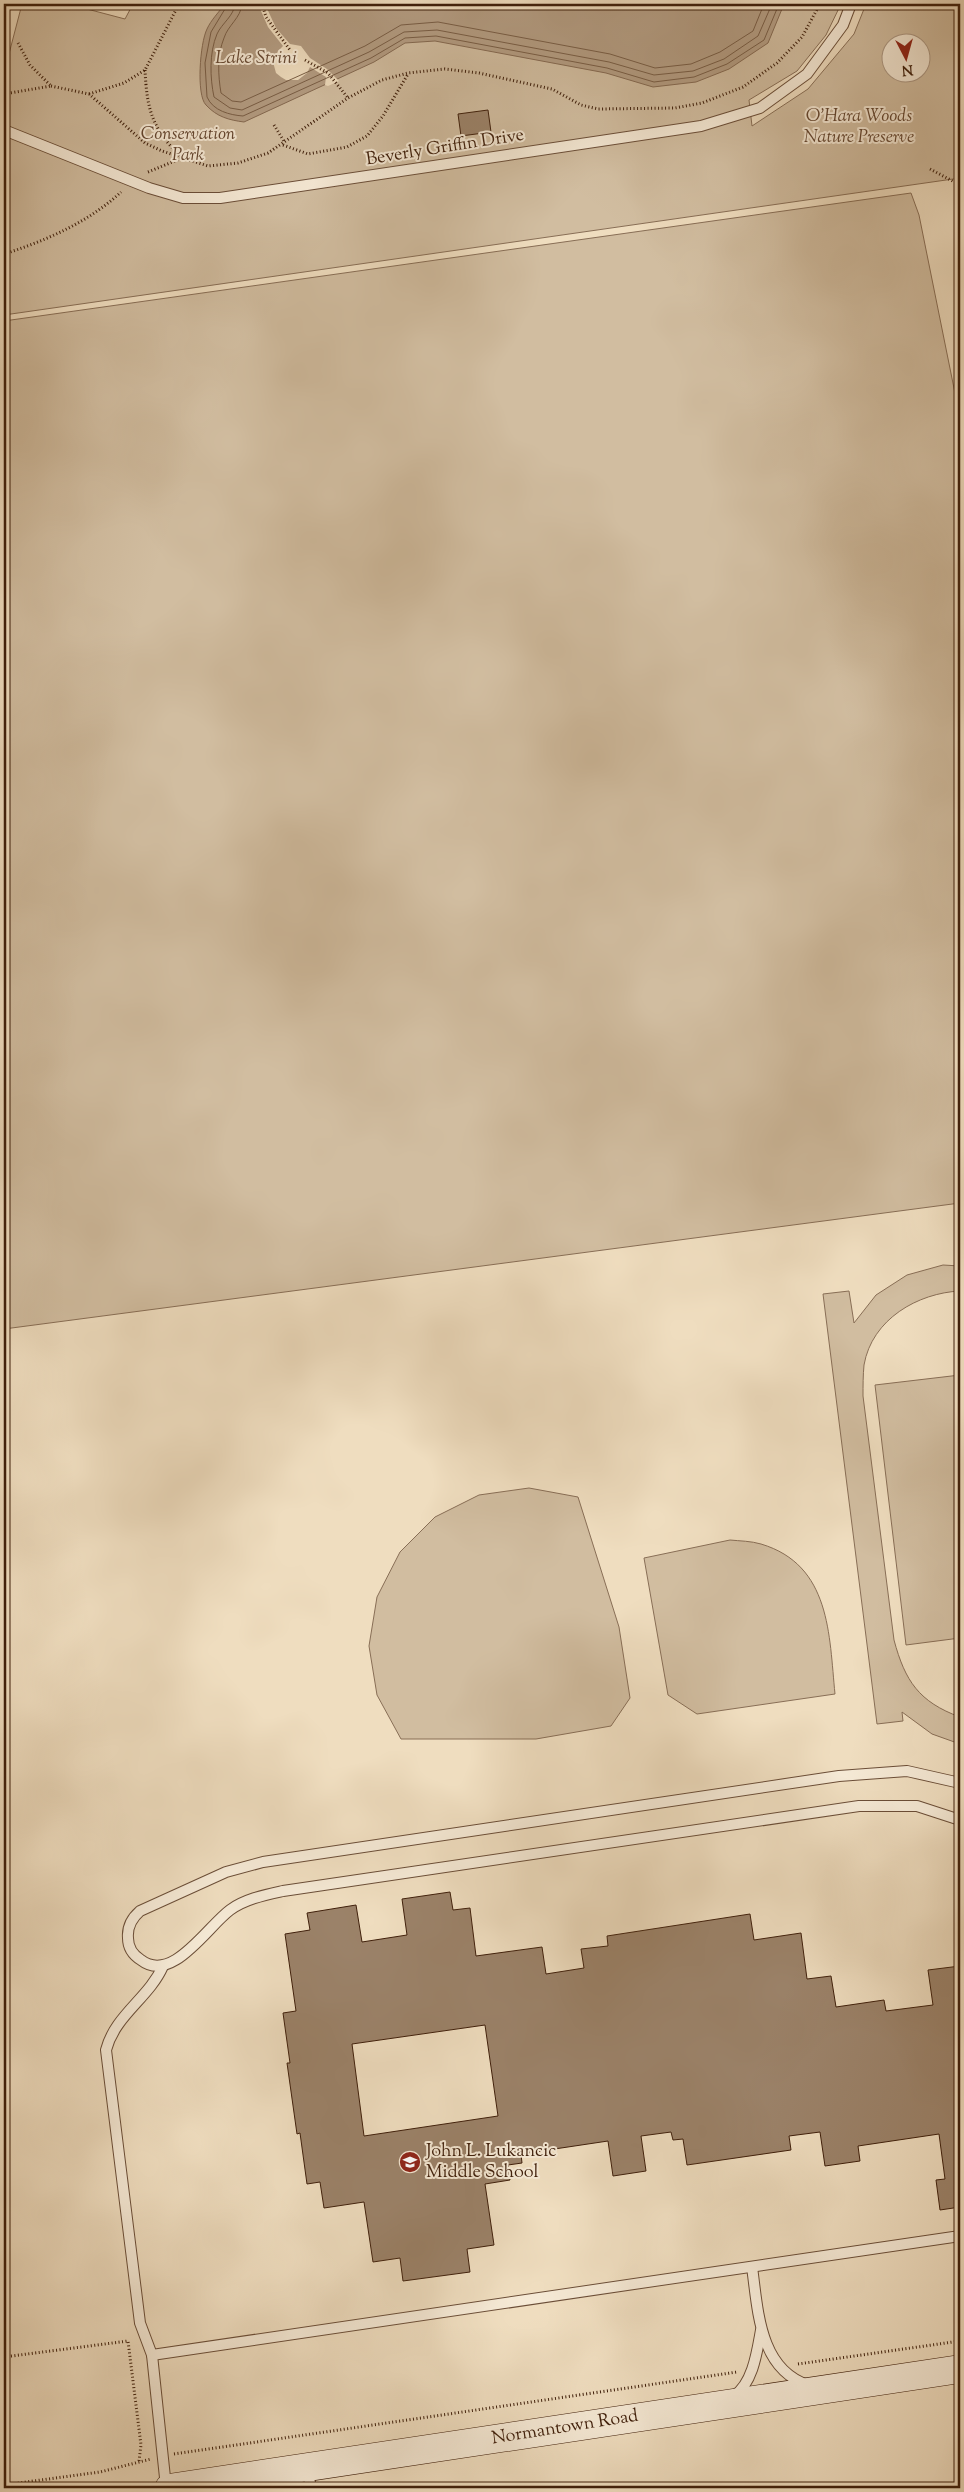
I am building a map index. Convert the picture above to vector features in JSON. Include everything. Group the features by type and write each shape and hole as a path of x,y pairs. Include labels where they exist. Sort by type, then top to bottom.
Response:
{"street":[{"name":"Normantown Road","path":"168,2488 309,2478 723,2404 960,2369"}],"lane":[{"name":"Beverly Griffin Drive","path":"4,130 132,181 183,198 220,198 701,126 760,108 807,74 843,25 851,4"},
{"path":"960,1783 907,1771 839,1776 263,1862 226,1872 140,1911 133,1918 128,1937 134,1955 151,1965 163,1966 176,1961 230,1910 255,1897 283,1891 859,1806 918,1806 960,1820"},
{"path":"163,1966 157,1980 118,2023 110,2036 106,2050 140,2323 152,2355 168,2488"},
{"path":"152,2355 960,2236"},
{"path":"752,2267 761,2329 781,2368 802,2383 822,2390"},
{"path":"723,2404 739,2393 751,2372 761,2329"}],"path":[{"path":"179,4 145,70 146,96 153,122 162,138 182,158"},
{"path":"262,4 266,17 290,50"},
{"path":"4,94 51,86 89,94 145,143 208,166 238,163 268,153 284,144 348,98 382,80 408,73 445,69 479,73 552,89 581,105 598,110 675,108 702,103 743,88 778,64 802,37 820,4"},
{"path":"18,43 30,65 51,86"},
{"path":"305,60 328,73 348,98"},
{"path":"89,94 124,82 145,70"},
{"path":"274,125 284,144 308,154 347,147 367,136 383,116 408,73"},
{"path":"4,254 35,244 76,224 119,194 132,181 143,174 182,158"},
{"path":"930,169 960,185"},
{"path":"4,2356 128,2341 141,2445 139,2461"},
{"path":"781,2368 960,2341"},
{"path":"4,2485 100,2472 163,2456 751,2372"}],"green space":[{"name":"Conservation Park","path":"22,4 68,4 125,19 133,4 841,4 826,35 797,71 749,100 752,126 808,89 854,34 866,4 960,4 960,178 4,315 4,73"},
{"path":"911,193 919,215 960,418 960,1203 4,1329 4,321"},
{"path":"943,1265 960,1266 960,1291 928,1297 913,1303 887,1322 876,1334 869,1349 864,1365 863,1396 894,1640 903,1667 916,1688 934,1704 960,1717 960,1744 932,1734 902,1712 903,1721 877,1724 823,1294 849,1291 854,1323 876,1295 907,1275"},
{"path":"960,1375 960,1638 906,1645 875,1385"},
{"path":"529,1488 578,1497 619,1627 630,1698 611,1726 536,1739 401,1739 377,1695 369,1646 377,1597 400,1552 435,1517 479,1495"},
{"path":"730,1540 761,1544 784,1554 801,1568 814,1585 822,1605 827,1626 835,1694 697,1714 668,1695 644,1558"}],"water":[{"name":"Lake Strini","path":"225,4 784,4 768,43 729,69 696,82 653,87 606,73 435,41 405,43 374,62 244,122 228,119 214,112 206,105 201,91 202,45 207,29"}],"pier":[{"path":"258,4 265,4 276,28 290,44 301,46 310,58 327,69 339,81 328,86 325,85 326,77 310,67 307,73 298,80 286,80 276,73 273,62 278,51 283,46 268,27"}],"building":[{"path":"488,110 491,132 461,136 458,114"},
{"path":"450,1892 453,1910 470,1908 476,1956 542,1947 546,1974 584,1968 581,1949 608,1946 607,1936 750,1914 754,1940 801,1933 807,1979 831,1976 836,2007 884,2000 886,2011 933,2005 928,1970 960,1966 960,2207 940,2210 936,2180 945,2179 939,2134 858,2146 860,2161 825,2166 820,2132 789,2136 791,2150 687,2165 683,2139 673,2140 671,2132 641,2136 646,2171 613,2176 608,2141 521,2154 522,2163 508,2165 510,2180 485,2184 494,2245 467,2249 470,2272 403,2281 400,2258 373,2262 364,2202 324,2208 320,2182 307,2184 300,2133 297,2134 287,2063 290,2063 283,2013 296,2011 285,1934 310,1930 307,1913 356,1905 362,1942 407,1935 402,1899","holes":["485,2025 498,2116 364,2136 352,2044"]}],"place":[{"name":"John L. Lukancic Middle School","path":"410,2162"}],"park label":[{"name":"O'Hara Woods Nature Preserve","path":"859,127"}]}
